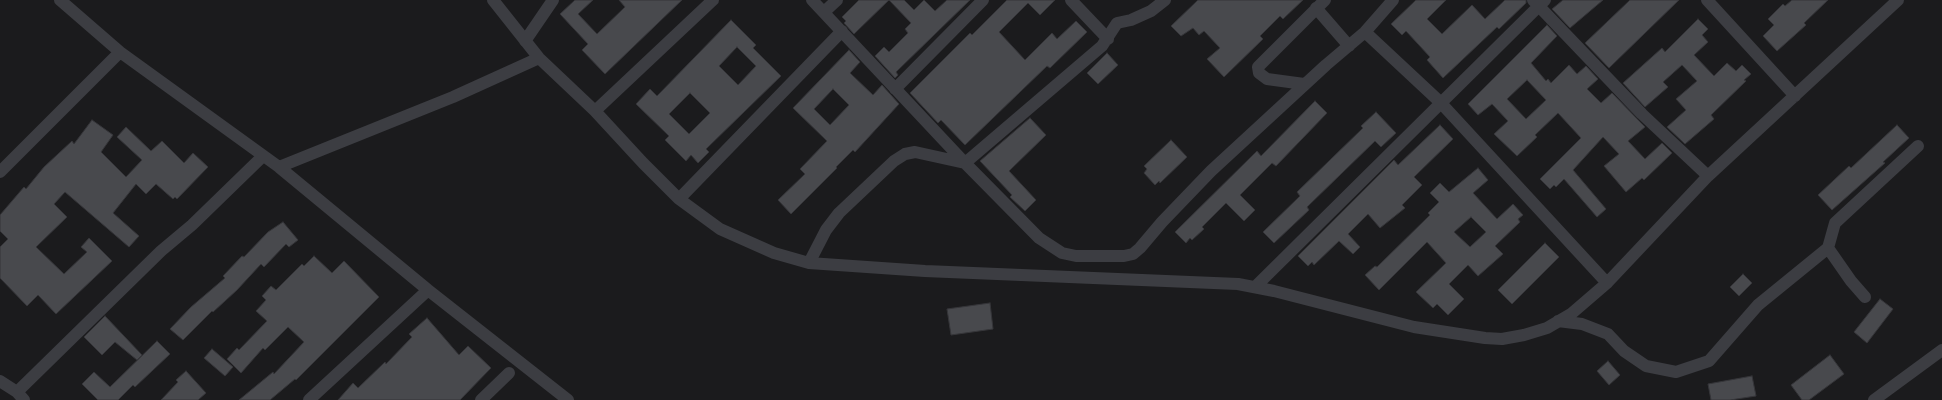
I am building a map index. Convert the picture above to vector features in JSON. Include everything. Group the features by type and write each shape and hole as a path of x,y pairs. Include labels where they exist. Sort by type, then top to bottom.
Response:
{"street":[{"path":"60,0 120,52 279,166 428,290 568,400"},
{"path":"493,0 539,58 595,111 679,199 720,229 774,253 808,263 925,271 1121,281 1238,284 1414,327 1485,338 1502,339 1524,335 1547,328 1571,314 1607,283 1708,176 1898,0"},
{"path":"525,41 553,0"},
{"path":"595,111 713,0"},
{"path":"812,0 965,163 1039,238 1050,247 1062,253 1076,256 1130,255 1140,248 1162,222 1212,171 1304,84 1365,32 1393,0"},
{"path":"824,12 837,0"},
{"path":"895,89 983,0"},
{"path":"1070,0 1108,39"},
{"path":"965,163 1108,39 1117,23 1131,20 1150,11 1165,0"},
{"path":"1304,84 1267,79 1259,73 1258,67 1325,0"},
{"path":"1707,0 1796,96"},
{"path":"1255,287 1539,2 1642,114 1708,176"},
{"path":"1316,8 1349,46"},
{"path":"679,199 842,31"},
{"path":"1365,32 1440,102 1607,283"},
{"path":"0,172 120,52"},
{"path":"279,166 453,97 539,58"},
{"path":"1558,321 1582,324 1608,334 1624,351 1646,366 1676,372 1709,361 1758,305 1828,248 1835,222 1918,146"},
{"path":"808,263 826,230 839,213 894,161 905,154 915,152 965,163"},
{"path":"0,381 20,396 161,251 192,224 263,156"},
{"path":"1828,248 1851,281 1865,297"},
{"path":"309,400 428,290"},
{"path":"1874,400 1942,350"},
{"path":"481,400 509,373"}],"building":[{"path":"575,0 593,0 578,14 597,34 625,7 619,0 682,0 605,74 582,50 588,44 560,14"},
{"path":"859,0 889,0 854,34 844,23 846,21 842,17"},
{"path":"889,0 904,0 914,10 924,0 935,11 947,0 970,0 896,72 898,75 895,78 875,56 884,47 889,52 908,33 905,29 911,23"},
{"path":"1007,0 1055,0 1040,15 1028,3 999,32 1025,60 1052,33 1057,39 1076,21 1087,32 1050,68 1047,66 965,145 941,120 938,123 910,93 970,33 972,35"},
{"path":"1198,0 1303,0 1283,19 1280,16 1260,36 1263,39 1224,77 1207,59 1220,48 1204,31 1199,35 1193,28 1181,36 1171,26"},
{"path":"1416,0 1446,0 1427,19 1442,34 1472,5 1485,19 1505,0 1526,0 1526,3 1499,29 1497,27 1443,78 1427,60 1430,57 1406,31 1402,35 1391,24"},
{"path":"1563,0 1603,0 1570,28 1552,9"},
{"path":"1630,0 1679,0 1609,68 1585,43"},
{"path":"1792,0 1828,0 1804,23 1806,25 1777,51 1763,36 1774,25 1768,19 1783,4 1785,6"},
{"path":"1698,19 1708,29 1702,35 1708,42 1694,55 1714,76 1727,63 1736,71 1742,65 1751,74 1744,80 1746,81 1711,115 1714,119 1685,144 1667,127 1686,110 1676,99 1697,81 1682,65 1663,82 1668,87 1645,107 1623,83 1662,48 1665,52"},
{"path":"731,20 756,45 753,48 781,76 706,149 709,152 698,163 691,155 686,161 665,140 669,136 636,104 650,89 657,96","holes":["737,47 756,66 738,85 719,66","690,93 710,113 689,134 669,114"]},
{"path":"1547,25 1557,36 1531,63 1546,81 1548,79 1551,83 1569,65 1577,74 1586,66 1598,79 1587,89 1601,103 1612,93 1645,127 1628,141 1645,159 1662,143 1672,153 1644,180 1642,178 1626,192 1604,166 1619,154 1603,137 1573,170 1606,209 1597,217 1564,179 1556,187 1554,185 1550,189 1540,179 1581,138 1558,113 1535,135 1537,137 1517,156 1494,134 1508,121 1492,104 1478,115 1468,104","holes":["1527,80 1546,100 1526,119 1507,99"]},
{"path":"849,50 860,62 850,73 873,95 882,85 899,104 855,152 853,150 791,214 778,200 805,174 800,169 827,141 793,108","holes":["833,89 849,105 830,125 814,109"]},
{"path":"1107,53 1118,65 1098,84 1087,73"},
{"path":"1315,101 1327,113 1276,166 1272,163 1240,195 1255,210 1244,221 1226,203 1202,227 1204,229 1192,240 1190,238 1186,243 1175,232 1257,151 1261,156"},
{"path":"1376,112 1396,133 1381,147 1375,141 1307,207 1309,210 1274,243 1263,232 1300,196 1297,192 1363,128 1361,126"},
{"path":"1030,118 1046,135 1009,171 1036,200 1025,211 1010,197 1012,195 980,161"},
{"path":"92,120 113,135 101,152 126,177 142,160 117,137 126,127 151,151 162,141 184,163 193,153 208,167 177,199 175,197 173,199 156,184 146,194 136,184 113,213 139,236 129,247 65,192 54,204 67,217 36,247 64,274 87,252 81,247 89,238 112,261 56,314 38,295 27,306 0,278 0,247 8,239 0,231 0,215 24,187 26,189 44,167 72,141 74,144"},
{"path":"1440,125 1453,139 1414,177 1422,185 1402,205 1405,208 1380,228 1368,214 1348,234 1360,247 1353,254 1339,241 1314,265 1312,262 1308,266 1298,256 1394,160 1398,165"},
{"path":"1897,125 1909,138 1883,162 1885,163 1832,210 1818,195 1849,166 1851,168"},
{"path":"1171,140 1187,157 1160,183 1159,181 1155,185 1144,173 1147,169 1144,166"},
{"path":"1478,168 1488,180 1473,193 1497,219 1513,204 1523,215 1518,219 1520,222 1495,246 1503,254 1478,276 1468,265 1449,284 1464,299 1448,315 1437,304 1433,308 1416,292 1446,263 1427,242 1379,290 1365,275 1375,266 1377,267 1430,215 1428,213 1439,202 1430,193 1440,183 1449,192","holes":["1471,217 1486,232 1470,247 1454,232"]},
{"path":"283,222 298,240 289,247 286,244 264,267 261,264 237,290 213,312 212,311 183,340 170,329 191,307 225,278 223,276 242,256 244,257 268,232"},
{"path":"1545,243 1559,257 1512,304 1498,290"},
{"path":"314,256 332,273 344,261 379,297 296,380 295,379 270,400 239,400 273,372 274,374 304,342 288,327 265,350 263,348 241,373 227,359 237,348 239,350 267,321 256,311 266,300 262,296 271,286 276,290 302,264 304,266"},
{"path":"1743,274 1752,283 1739,296 1730,287"},
{"path":"1880,299 1893,309 1867,343 1854,332"},
{"path":"990,303 993,329 951,335 947,309"},
{"path":"105,316 142,355 137,360 115,342 102,355 84,337"},
{"path":"427,318 459,355 468,346 491,368 460,400 338,400 353,383 358,388 385,362 386,364 412,337 409,334"},
{"path":"157,341 170,354 135,387 133,385 118,400 98,400 82,384 94,372 110,387"},
{"path":"212,349 233,367 225,376 204,358"},
{"path":"1830,355 1844,374 1809,400 1802,400 1791,385"},
{"path":"1608,361 1620,375 1609,385 1597,371"},
{"path":"186,371 206,393 198,400 161,400 178,382 176,380"},
{"path":"1752,376 1756,396 1730,400 1711,400 1708,384"}]}
